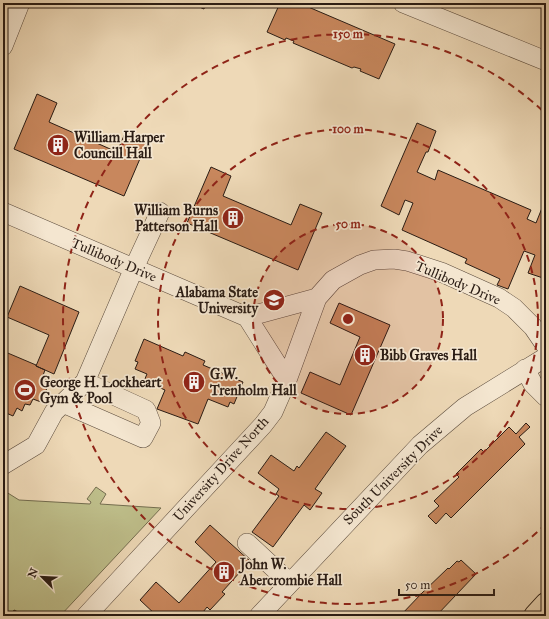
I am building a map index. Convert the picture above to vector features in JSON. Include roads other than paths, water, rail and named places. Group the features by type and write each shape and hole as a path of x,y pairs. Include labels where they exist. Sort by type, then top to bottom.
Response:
{"main road":[{"path":"535,616 546,604"}],"street":[{"path":"3,46 20,3"},
{"path":"403,3 546,61"},
{"name":"Tullibody Drive","path":"3,212 247,317"},
{"path":"3,465 36,446 54,412 85,382 160,212"},
{"name":"Tullibody Drive","path":"317,298 333,280 360,265 374,260 386,259 407,261 441,272 499,298 514,308 533,326 546,346"},
{"path":"287,380 247,317 317,298"},
{"name":"University Drive North","path":"86,616 263,425 272,412 287,380 317,298"},
{"name":"South University Drive","path":"259,616 420,445 465,407 546,357"},
{"path":"525,369 533,384 546,397"},
{"path":"63,403 143,438 151,423 146,410 85,382"},
{"path":"247,543 290,583"},
{"path":"103,616 105,596"}],"place":[{"name":"William Harper Councill Hall","path":"58,145"},
{"name":"William Burns Patterson Hall","path":"233,218"},
{"name":"Alabama State University","path":"274,300"},
{"name":"Bibb Graves Hall","path":"365,355"},
{"name":"G.W. Trenholm Hall","path":"194,382"},
{"name":"George H. Lockheart Gym & Pool","path":"25,390"},
{"name":"John W. Abercrombie Hall","path":"224,572"}]}
